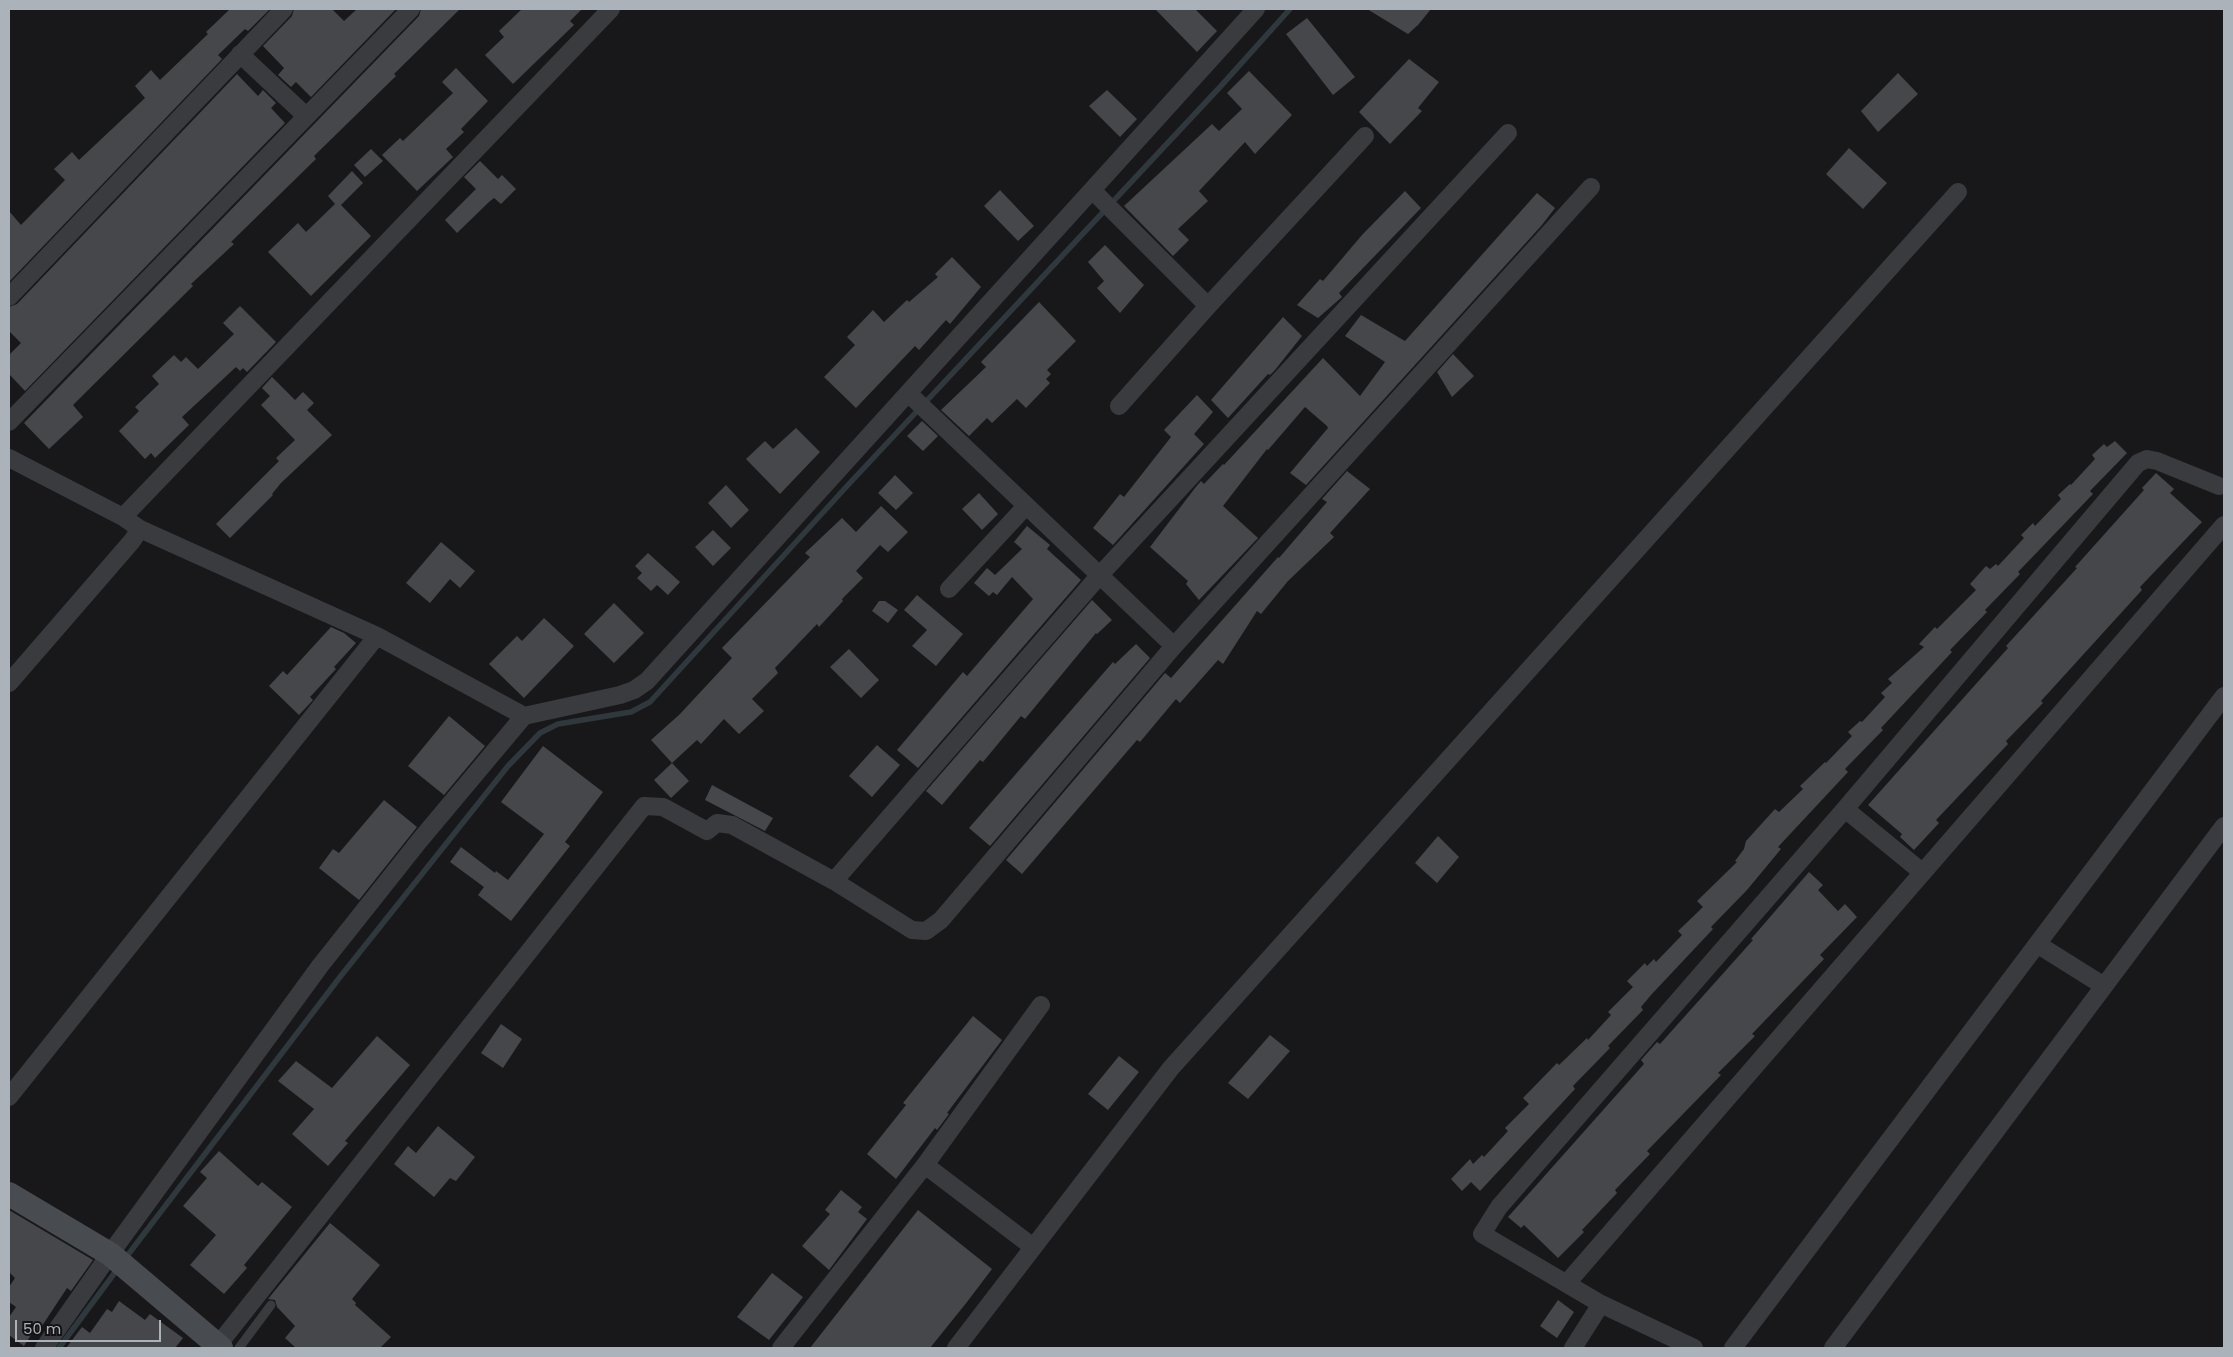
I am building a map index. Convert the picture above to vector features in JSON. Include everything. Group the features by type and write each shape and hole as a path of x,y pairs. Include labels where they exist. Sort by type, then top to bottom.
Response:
{"street":[{"path":"9,296 284,9"},
{"path":"9,422 411,9"},
{"path":"124,517 611,9"},
{"path":"44,1348 118,1260 320,966 420,840 524,716 620,695 634,690 647,681 917,402 1100,198 1256,9"},
{"path":"240,54 306,116"},
{"path":"834,882 1099,576 1508,133"},
{"path":"1119,406 1208,306 1366,136"},
{"path":"9,1194 118,1260 226,1347 644,806 663,807 707,832 717,823 732,825 834,882 912,930 926,931 941,920 1174,646 1591,188"},
{"path":"956,1348 1171,1068 1958,192"},
{"path":"1100,198 1208,306"},
{"path":"917,402 1174,646"},
{"path":"9,458 124,517 140,529 377,636 524,716"},
{"path":"1694,1348 1601,1304 1482,1234 1499,1207 1846,809 2138,463 2147,459 2157,461 2222,483"},
{"path":"949,589 1026,506"},
{"path":"1567,1284 2224,525"},
{"path":"9,683 132,541 140,529"},
{"path":"9,1097 377,636"},
{"path":"1733,1348 2224,696"},
{"path":"1846,809 1922,872"},
{"path":"1833,1348 2224,826"},
{"path":"2037,944 2104,986"},
{"path":"781,1348 925,1165 1042,1005"},
{"path":"925,1165 1033,1247"},
{"path":"1572,1348 1601,1304"}],"lane":[{"path":"226,1347 271,1305"}],"building":[{"path":"230,9 270,9 248,31 245,29 218,55 222,59 9,282 9,211 21,225 65,180 54,169 72,152 79,160 145,98 135,86 151,70 160,80 208,34 206,32"},
{"path":"294,9 332,9 344,21 357,9 396,9 311,97 296,82 291,87 278,75 284,68 263,46 292,16"},
{"path":"421,9 460,9 394,74 396,76 314,156 316,159 231,242 234,244 191,284 193,286 73,405 83,417 49,449 24,423 419,16"},
{"path":"522,9 582,9 570,21 574,25 513,84 485,55 504,37 499,31"},
{"path":"1155,9 1195,9 1217,31 1197,52"},
{"path":"1367,9 1431,9 1408,34"},
{"path":"1307,18 1355,77 1333,95 1286,34"},
{"path":"1409,59 1439,82 1418,108 1422,111 1390,144 1359,112"},
{"path":"456,68 488,101 461,129 464,132 446,149 453,157 417,191 382,155 400,138 403,141 453,93 442,82"},
{"path":"1249,71 1292,115 1255,154 1245,142 1199,191 1208,201 1178,229 1189,240 1173,256 1124,206 1212,124 1219,131 1242,109 1227,93"},
{"path":"1898,73 1918,94 1878,132 1861,111"},
{"path":"237,74 258,96 263,90 276,103 271,108 285,123 25,391 9,374 9,355 21,343 9,331 9,307 17,304"},
{"path":"1107,90 1137,119 1120,137 1089,106"},
{"path":"1849,148 1887,183 1863,209 1826,174"},
{"path":"371,149 383,161 365,177 354,165"},
{"path":"480,161 498,179 502,175 516,189 501,204 494,198 457,233 445,220 476,189 464,177"},
{"path":"352,171 363,183 341,205 371,236 311,296 268,252 298,223 306,232 335,204 328,196"},
{"path":"1000,190 1034,226 1018,241 984,206"},
{"path":"1405,191 1421,208 1339,293 1342,297 1318,318 1297,305 1320,279 1323,281 1362,235"},
{"path":"1537,193 1555,208 1542,225 1306,485 1290,473 1328,428 1327,426 1305,407 1267,449 1223,506 1258,538 1199,600 1186,584 1188,581 1150,547 1195,488 1201,481 1204,484 1224,465 1323,358 1360,396 1385,362 1345,336 1361,315 1405,341"},
{"path":"1105,245 1144,285 1120,313 1097,288 1104,281 1088,262"},
{"path":"952,257 981,287 950,324 946,320 919,350 915,346 856,408 824,377 855,345 847,337 873,310 884,322 907,300 909,302 938,277 935,274"},
{"path":"1039,302 1076,341 1047,370 1051,374 1046,379 1050,383 1026,408 1017,399 992,423 987,418 969,436 941,410 986,367 981,362"},
{"path":"240,306 276,342 247,372 243,368 240,371 236,367 182,417 189,425 155,458 151,453 145,459 119,431 139,411 135,407 159,384 152,376 174,355 181,362 186,357 198,369 234,334 223,323"},
{"path":"1283,317 1302,336 1275,370 1270,375 1268,374 1228,418 1211,400"},
{"path":"1453,354 1474,376 1452,397 1437,372"},
{"path":"272,377 295,400 303,392 314,403 307,410 332,435 281,483 273,495 230,538 216,524 279,461 276,458 295,440 261,405 270,396 262,388"},
{"path":"1197,395 1213,412 1194,434 1204,444 1113,545 1093,528 1120,494 1124,497 1171,437 1164,430"},
{"path":"922,421 938,436 923,451 907,436"},
{"path":"796,428 820,452 780,494 746,459 765,441 773,449"},
{"path":"2115,441 2127,453 2090,491 2093,494 2018,572 2020,574 1985,610 1987,612 1950,650 1952,652 1881,728 1883,730 1845,769 1848,772 1778,847 1781,849 1747,890 1711,927 1713,929 1651,995 1641,1007 1643,1010 1573,1086 1575,1089 1480,1191 1471,1182 1462,1191 1451,1179 1470,1159 1473,1164 1482,1155 1484,1157 1508,1131 1505,1128 1529,1104 1523,1098 1557,1063 1559,1065 1587,1038 1588,1040 1611,1015 1608,1012 1633,987 1627,981 1645,963 1647,966 1654,959 1656,962 1682,935 1678,931 1703,907 1697,901 1737,862 1735,861 1744,849 1746,841 1775,809 1779,812 1803,789 1800,786 1852,736 1848,732 1860,721 1862,722 1885,697 1881,693 1892,683 1888,679 1924,647 1919,644 1935,627 1937,629 1976,590 1970,584 1986,566 1990,569 1996,564 1998,566 2024,538 2021,535 2033,523 2035,526 2061,499 2058,495 2071,485 2095,459 2092,455 2104,444 2107,447"},
{"path":"1347,471 1370,489 1330,533 1334,537 1288,581 1261,614 1257,611 1223,664 1218,660 1180,703 1176,699 1140,742 1137,740 1022,874 1006,860 1165,673 1171,678 1279,558 1327,502 1322,499"},
{"path":"2156,473 2174,489 2170,493 2202,522 2140,587 2142,590 2041,701 2043,703 2006,741 2008,744 1936,820 1939,823 1914,850 1900,837 1902,834 1868,805 2008,648 2006,646 2077,568 2075,567 2144,490 2142,488"},
{"path":"895,475 913,493 896,510 878,493"},
{"path":"726,485 749,510 731,528 708,503"},
{"path":"979,493 998,514 982,530 962,509"},
{"path":"881,506 908,532 888,552 880,545 856,571 863,578 842,599 843,601 819,627 817,624 775,668 778,673 752,699 764,711 739,734 724,719 701,744 697,740 672,763 651,740 680,714 732,658 722,648 810,557 805,553 842,518 856,532"},
{"path":"1027,526 1050,545 1047,549 1081,580 918,768 897,750 963,672 967,676 1033,599 1012,577 997,595 993,592 989,596 974,583 987,568 995,575 1022,549 1014,542"},
{"path":"713,530 731,548 713,566 695,547"},
{"path":"441,542 475,571 460,588 450,579 430,603 406,583"},
{"path":"648,553 680,582 668,595 657,585 651,591 637,578 642,573 635,566"},
{"path":"917,595 963,634 936,666 912,646 927,630 904,610"},
{"path":"1092,600 1112,620 1096,633 1025,719 1021,716 983,762 980,760 942,805 926,791"},
{"path":"879,601 885,601 898,610 888,623 872,611"},
{"path":"614,603 644,633 614,663 584,634"},
{"path":"544,618 574,646 524,698 489,664 517,636 522,641"},
{"path":"331,627 344,633 356,643 334,667 336,669 310,697 313,700 299,715 269,686 283,671 287,675"},
{"path":"1136,644 1150,658 990,846 969,828 1113,662 1115,664"},
{"path":"849,649 879,680 861,698 830,667"},
{"path":"449,716 485,746 444,795 408,766"},
{"path":"877,745 900,765 872,797 849,776"},
{"path":"543,746 603,792 565,842 570,846 511,921 478,895 484,887 450,862 461,847 495,873 496,871 508,880 544,834 501,802"},
{"path":"672,763 689,781 671,798 654,780"},
{"path":"712,785 773,818 765,831 705,800"},
{"path":"384,800 417,827 359,900 319,868 333,849 339,853"},
{"path":"1438,836 1459,857 1437,883 1415,863"},
{"path":"1809,872 1823,885 1818,890 1838,911 1845,904 1857,917 1820,955 1824,959 1752,1034 1755,1036 1718,1073 1721,1075 1647,1151 1650,1154 1615,1190 1617,1193 1582,1230 1584,1232 1558,1258 1524,1225 1521,1228 1508,1217 1644,1064 1641,1060 1657,1042 1660,1044 1753,940 1751,939"},
{"path":"973,1016 1002,1040 947,1113 949,1114 937,1130 935,1128 896,1179 867,1154 906,1105 903,1103"},
{"path":"501,1024 522,1039 503,1068 481,1053"},
{"path":"1270,1035 1290,1051 1248,1099 1228,1083"},
{"path":"377,1036 410,1065 345,1141 348,1143 328,1166 292,1134 314,1109 278,1081 296,1061 332,1088"},
{"path":"1119,1056 1139,1072 1108,1110 1088,1094"},
{"path":"438,1126 475,1157 456,1181 450,1178 434,1197 394,1164 408,1146 416,1153"},
{"path":"219,1151 258,1186 262,1182 292,1207 244,1265 247,1268 224,1294 190,1265 216,1235 183,1206 207,1178 200,1172"},
{"path":"841,1190 862,1207 858,1212 867,1219 829,1270 802,1246 830,1214 825,1210"},
{"path":"9,1210 93,1260 71,1291 67,1288 38,1332 34,1330 24,1346 9,1335 9,1317 16,1307 9,1302 9,1287 15,1278 9,1272"},
{"path":"918,1210 992,1269 967,1302 930,1348 810,1348"},
{"path":"330,1223 380,1265 352,1299 356,1303 355,1305 391,1337 380,1348 296,1348 285,1338 295,1326 277,1307 275,1300 268,1299"},
{"path":"772,1273 803,1297 769,1340 737,1317"},
{"path":"1558,1300 1574,1312 1557,1338 1540,1326"},
{"path":"119,1301 145,1320 150,1314 183,1338 175,1348 66,1348 82,1327 90,1333 107,1309 112,1312"}],"waterway":[{"path":"124,1260 340,977 508,766 540,733 558,724 631,712 650,702 848,485 1220,87 1290,9"},
{"path":"59,1348 119,1267"}]}
